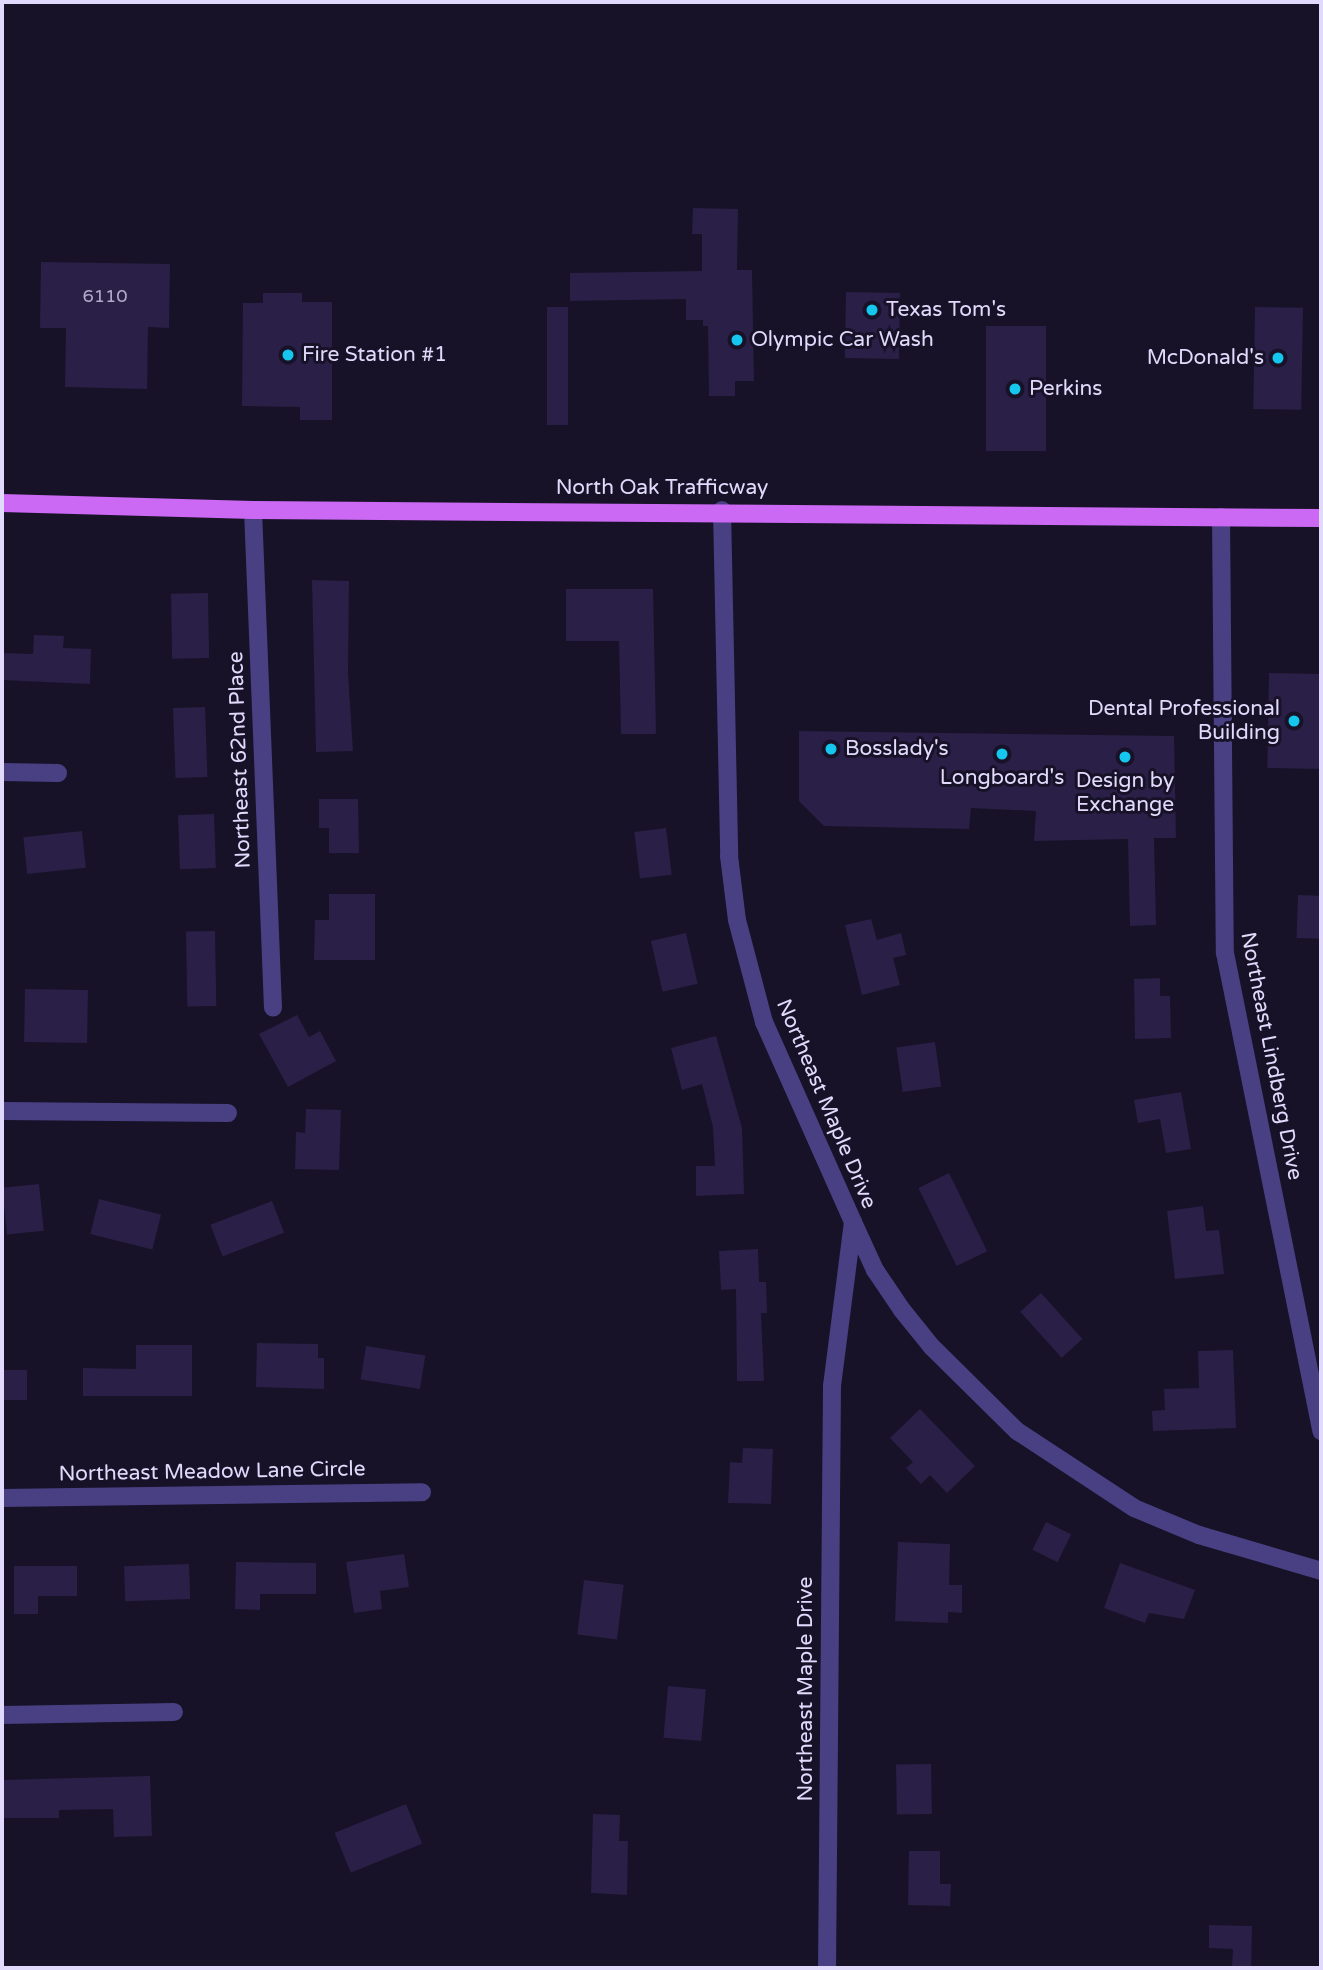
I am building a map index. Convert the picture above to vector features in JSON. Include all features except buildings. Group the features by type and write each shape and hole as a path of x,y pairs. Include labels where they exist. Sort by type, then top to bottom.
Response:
{"main road":[{"name":"North Oak Trafficway","path":"2,503 253,510 722,510 1321,518"}],"street":[{"name":"Northeast 62nd Place","path":"253,510 273,1008"},
{"name":"Northeast Maple Drive","path":"722,510 729,856 737,920 764,1022 853,1222 832,1386 827,1968"},
{"name":"Northeast Lindberg Drive","path":"1221,517 1225,953 1321,1431"},
{"path":"2,772 58,773"},
{"path":"2,1111 228,1113"},
{"path":"853,1222 875,1270 902,1310 932,1348 1017,1431 1075,1474 1134,1508 1210,1539 1321,1572"},
{"name":"Northeast Meadow Lane Circle","path":"2,1498 422,1492"},
{"path":"2,1715 174,1712"}],"place":[{"name":"Texas Tom's","path":"872,310"},
{"name":"Olympic Car Wash","path":"737,340"},
{"name":"Fire Station #1","path":"288,355"},
{"name":"McDonald's","path":"1278,358"},
{"name":"Perkins","path":"1015,389"},
{"name":"Dental Professional Building","path":"1294,721"},
{"name":"Bosslady's","path":"831,749"},
{"name":"Longboard's","path":"1002,754"},
{"name":"Design by Exchange","path":"1125,757"}]}
